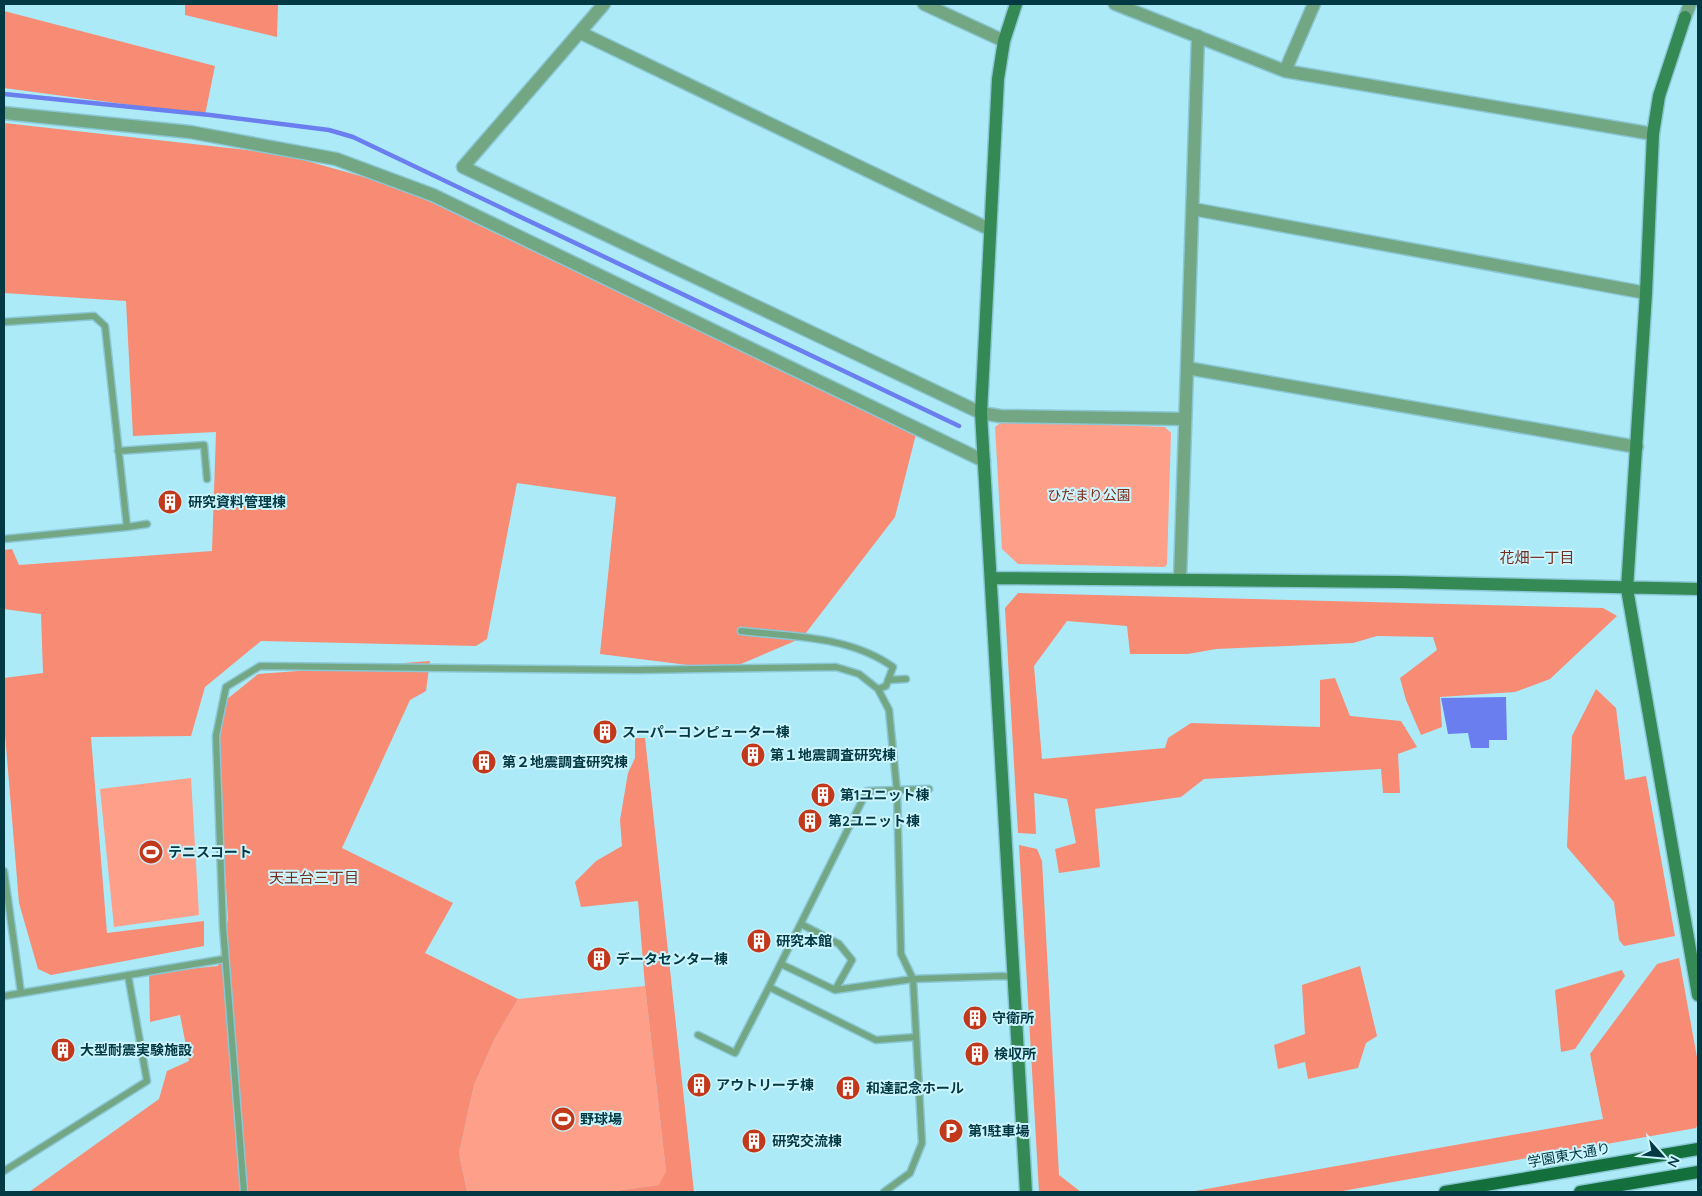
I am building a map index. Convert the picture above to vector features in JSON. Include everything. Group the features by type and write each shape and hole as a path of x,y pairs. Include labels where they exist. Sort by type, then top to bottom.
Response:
{"main road":[{"name":"学園東大通り","path":"1445,1192 1698,1149"},
{"path":"1580,1192 1698,1172"}],"street":[{"path":"604,4 463,167 981,413 1000,416 1185,419"},
{"path":"924,4 1004,41"},
{"path":"1016,4 1004,41 996,99 981,413 1026,1192"},
{"path":"1115,4 1285,71 1653,134"},
{"path":"1285,71 1314,4"},
{"path":"1690,4 1659,96 1653,134 1646,293 1627,589 1698,995"},
{"path":"580,33 989,229"},
{"path":"1180,579 1198,36"},
{"path":"4,113 190,132 336,159 433,195 984,460"},
{"path":"1192,209 1646,293"},
{"path":"1187,368 1637,447"},
{"path":"992,578 1180,579 1698,589"}],"lane":[{"path":"4,322 94,316 105,326 127,527"},
{"path":"118,451 204,445 208,478"},
{"path":"4,538 147,524"},
{"path":"742,631 840,643 878,656 893,667 886,686 878,690"},
{"path":"244,1192 224,959 216,736 226,687 260,666 636,670 836,667 859,674 878,690 889,710 897,791 901,954 913,980 922,1143 910,1173 884,1192"},
{"path":"888,680 906,679"},
{"path":"698,1035 735,1053 867,791 929,789"},
{"path":"4,871 21,992"},
{"path":"800,924 839,944 852,960 835,990"},
{"path":"4,996 224,959"},
{"path":"781,964 835,990 913,980 1002,976 1014,978"},
{"path":"4,1171 147,1081 128,975"},
{"path":"769,987 876,1040 916,1037"}],"green space":[{"name":"ひだまり公園","path":"1003,421 1165,427 1171,433 1167,564 1165,567 1018,564 1002,549 995,427"},
{"name":"テニスコート","path":"191,778 199,915 114,927 100,789"},
{"name":"野球場","path":"645,986 666,1171 660,1185 608,1192 467,1192 459,1153 474,1085 495,1038 518,999"}],"shaded area":[{"path":"185,4 278,4 277,37 185,15"},
{"path":"4,11 215,66 205,115 4,88"},
{"path":"4,123 282,154 389,184 414,194 916,434 895,517 802,638 727,670 600,654 616,497 517,483 487,639 476,646 261,641 205,687 191,736 91,737 107,933 204,921 204,946 51,975 38,969 19,903 4,722 4,678 43,673 41,614 4,609 4,550 12,549 19,565 212,551 216,432 133,436 126,301 4,293"},
{"path":"1018,593 1603,608 1617,616 1550,679 1515,692 1440,697 1442,727 1421,735 1406,700 1400,678 1437,650 1433,637 1377,636 1353,643 1216,649 1188,654 1130,654 1127,626 1067,621 1034,666 1042,759 1165,748 1168,738 1191,723 1320,727 1320,680 1335,678 1350,716 1401,721 1417,747 1398,754 1400,793 1383,793 1381,769 1204,779 1181,797 1095,809 1100,867 1059,873 1055,849 1076,843 1067,799 1034,793 1036,834 1018,833 1005,608"},
{"path":"430,661 426,691 410,700 342,848 453,903 425,953 518,999 495,1038 474,1085 459,1153 467,1192 29,1192 159,1099 167,1071 189,1061 180,1015 150,1022 149,973 218,966 228,919 216,729 226,700 258,674"},
{"path":"1596,689 1616,708 1625,780 1646,776 1675,936 1624,946 1619,940 1614,902 1567,847 1572,736"},
{"path":"635,738 645,738 694,1192 608,1192 659,1185 666,1171 645,986 638,901 581,907 575,882 596,861 622,846 620,820 628,773 635,758"},
{"path":"1019,845 1037,849 1042,861 1059,1175 1081,1192 1039,1192"},
{"path":"1679,958 1698,1063 1698,1123 1696,1128 1337,1192 1189,1192 1603,1119 1590,1054 1657,964"},
{"path":"1360,966 1377,1036 1366,1043 1358,1068 1308,1079 1305,1062 1278,1069 1274,1045 1305,1034 1302,985"},
{"path":"1622,970 1625,976 1575,1049 1561,1052 1555,990"}],"water":[{"path":"1506,697 1507,740 1489,740 1489,748 1471,748 1468,733 1448,734 1441,698"}],"waterway":[{"path":"4,94 210,115 329,130 353,137 959,426"}],"place":[{"name":"研究資料管理棟","path":"170,502"},
{"name":"スーパーコンピューター棟","path":"605,732"},
{"name":"第１地震調査研究棟","path":"753,755"},
{"name":"第２地震調査研究棟","path":"484,762"},
{"name":"第1ユニット棟","path":"823,795"},
{"name":"第2ユニット棟","path":"810,821"},
{"name":"テニスコート","path":"151,852"},
{"name":"研究本館","path":"759,941"},
{"name":"データセンター棟","path":"599,959"},
{"name":"守衛所","path":"975,1018"},
{"name":"大型耐震実験施設","path":"63,1050"},
{"name":"検収所","path":"977,1054"},
{"name":"アウトリーチ棟","path":"699,1085"},
{"name":"和達記念ホール","path":"848,1088"},
{"name":"野球場","path":"563,1119"},
{"name":"第1駐車場","path":"951,1131"},
{"name":"研究交流棟","path":"754,1141"}],"district":[{"name":"花畑一丁目","path":"1537,558"},
{"name":"天王台三丁目","path":"314,878"}]}
